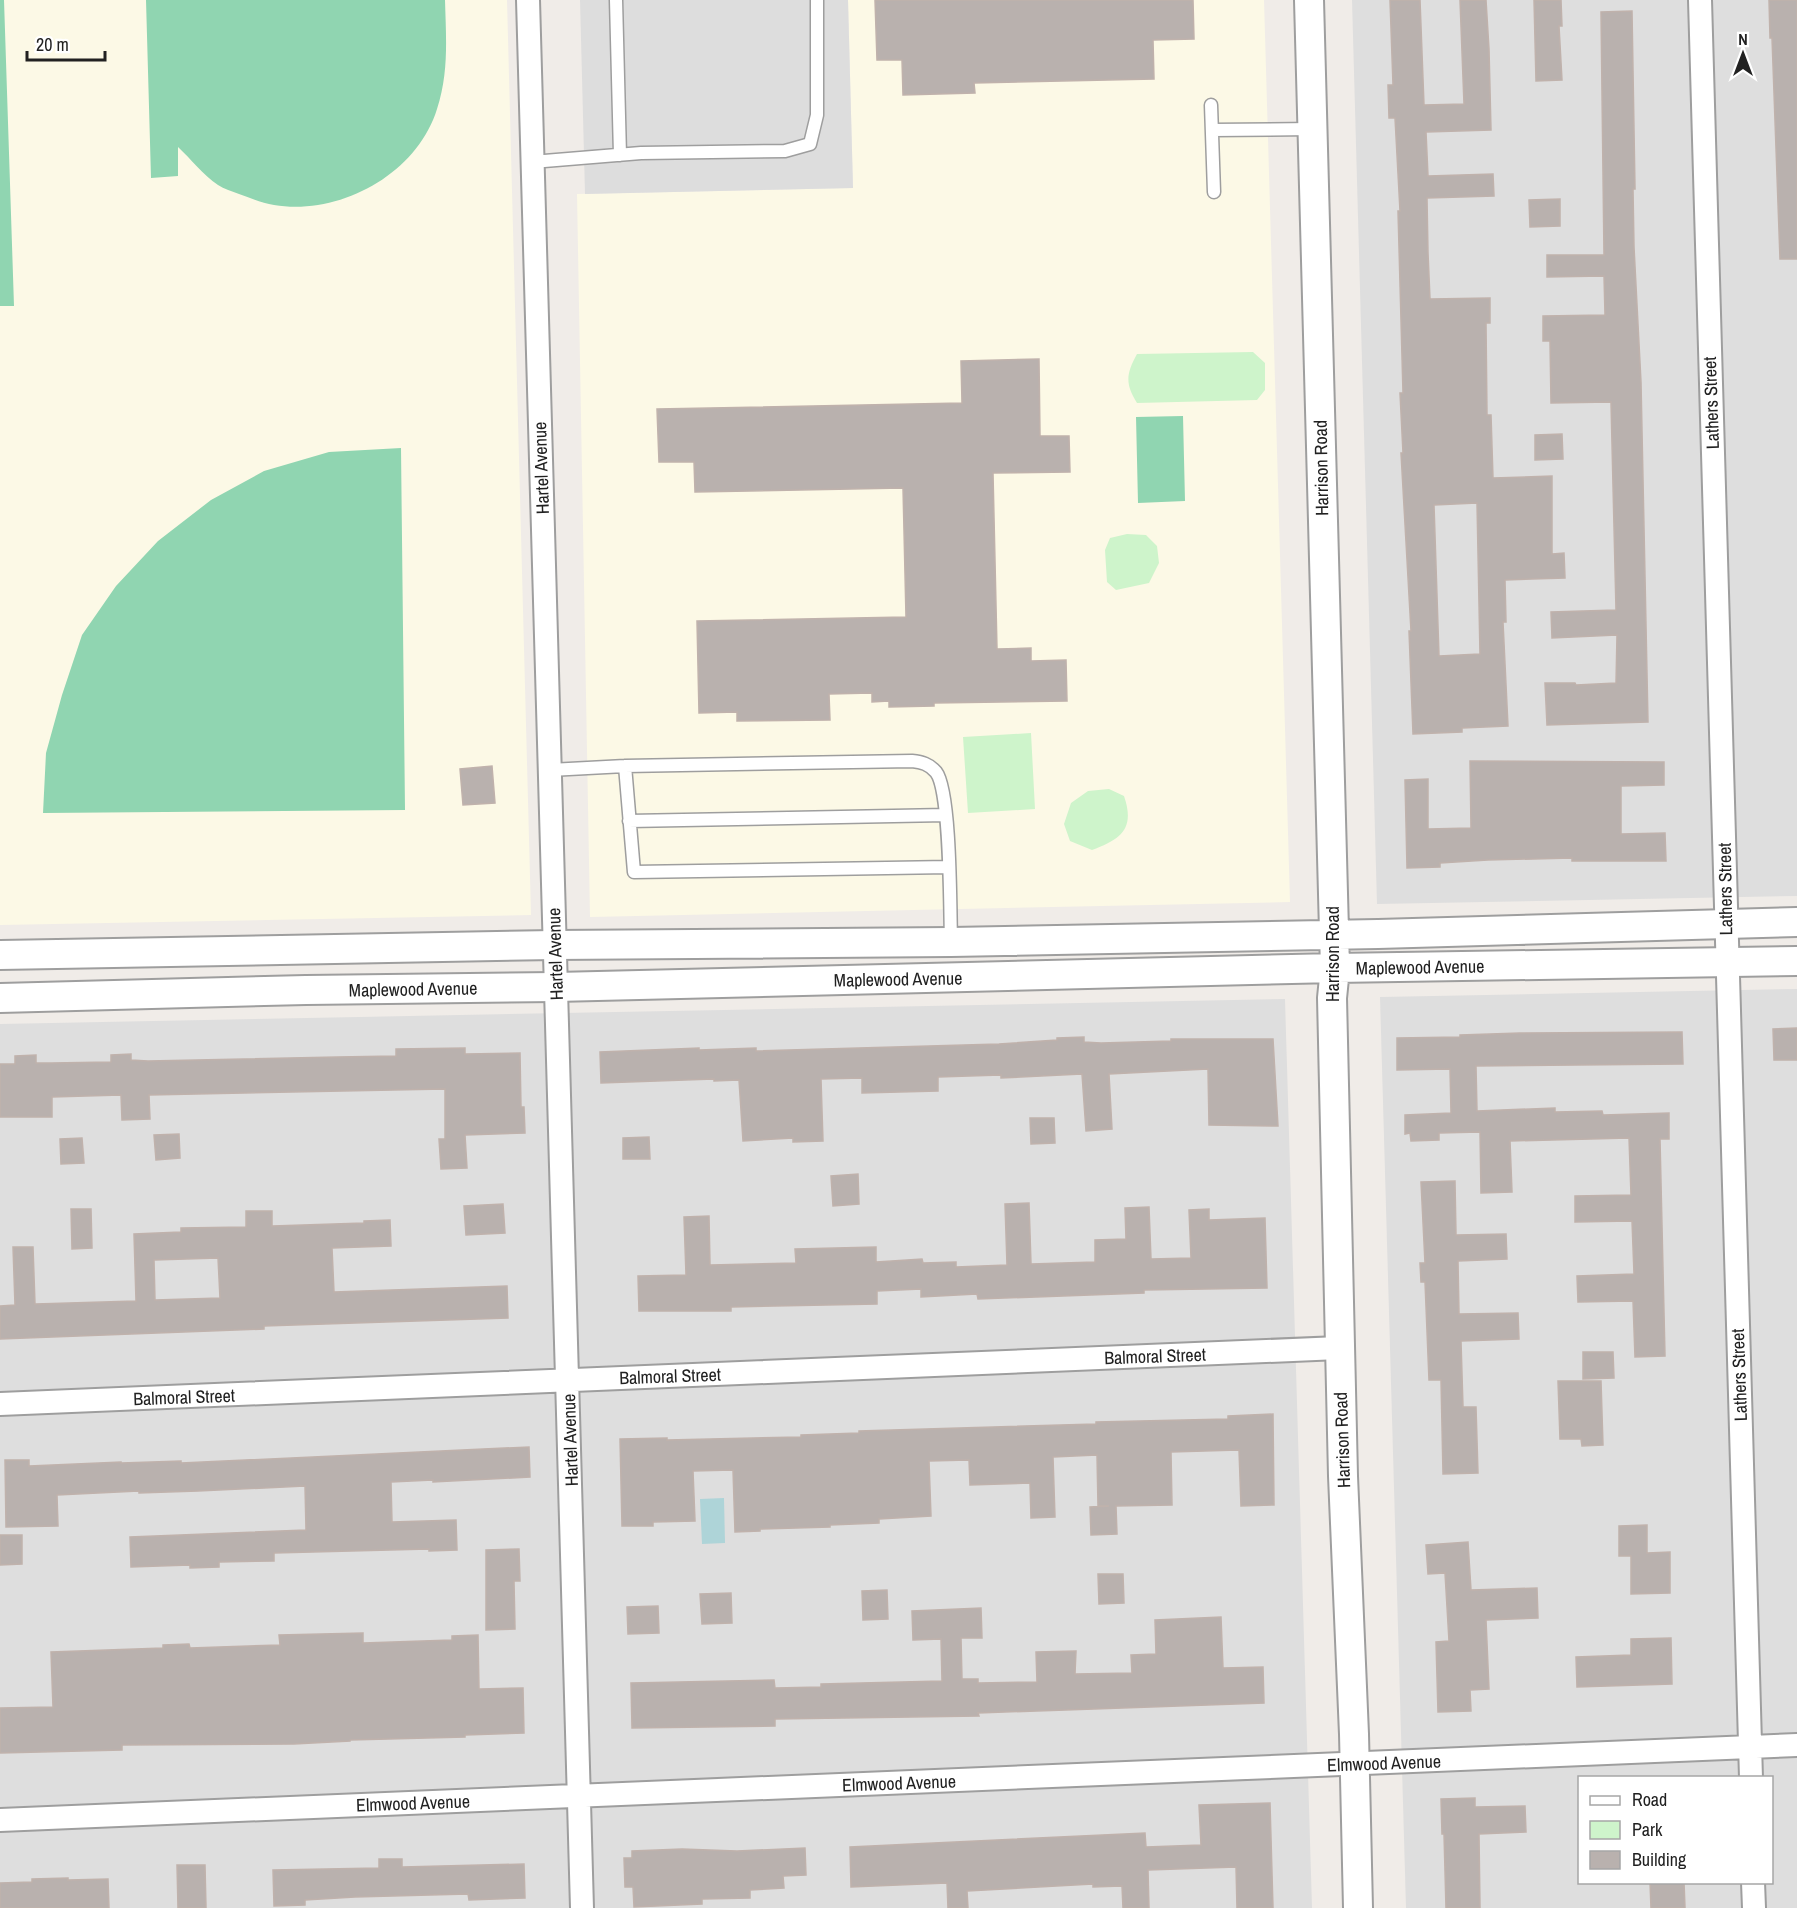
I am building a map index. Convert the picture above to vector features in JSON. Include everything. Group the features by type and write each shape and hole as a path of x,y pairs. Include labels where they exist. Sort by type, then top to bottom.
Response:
{"street":[{"name":"Hartel Avenue","path":"528,0 582,1908"},
{"name":"Harrison Road","path":"1309,0 1335,968 1332,998 1339,1348 1355,1763 1358,1908"},
{"name":"Lathers Street","path":"1700,0 1751,1776"},
{"name":"Maplewood Avenue","path":"0,955 554,945 951,942 1797,922"},
{"path":"305,951 306,990"},
{"path":"63,953 64,996"},
{"name":"Maplewood Avenue","path":"0,998 1335,968 1797,961"},
{"name":"Balmoral Street","path":"0,1404 1339,1348"},
{"name":"Elmwood Avenue","path":"0,1820 1797,1745"},
{"path":"1753,1884 1754,1908"}],"lane":[{"path":"616,0 620,155"},
{"path":"532,162 620,155 785,151 810,144 817,115 817,0"},
{"path":"1211,105 1214,192"},
{"path":"1212,130 1312,129"},
{"path":"550,770 625,766 912,761 925,763 936,772 942,783 949,867 951,942"},
{"path":"625,766 634,872 949,867"},
{"path":"629,821 946,815"}],"shaded area":[{"path":"0,0 507,0 531,915 0,925"},
{"path":"580,0 848,0 853,188 585,194"},
{"path":"848,0 1264,0 1290,902 590,917 577,194 853,188"},
{"path":"1352,0 1797,0 1797,896 1377,904"},
{"path":"1797,989 1797,1908 1406,1908 1380,997"},
{"path":"1285,999 1312,1908 0,1908 0,1024"}],"green space":[{"path":"0,0 4,0 14,306 0,306"},
{"path":"146,0 445,0 445,68 437,109 427,132 412,153 394,171 373,186 349,197 324,204 299,207 274,205 228,190 207,177 178,147 178,176 151,178"},
{"path":"1253,352 1265,363 1265,390 1257,400 1137,403 1130,390 1129,373 1137,354"},
{"path":"1183,416 1185,501 1138,503 1136,417"},
{"path":"401,448 405,810 43,813 46,753 82,635 116,586 158,541 211,500 264,471 329,452"},
{"path":"1127,534 1146,535 1157,546 1159,563 1149,583 1116,590 1107,582 1105,550 1110,538"},
{"path":"1031,733 1035,809 968,813 963,737"},
{"path":"1109,789 1124,796 1128,816 1123,831 1118,837 1092,850 1070,841 1064,824 1071,803 1088,791"}],"water":[{"path":"724,1498 725,1543 702,1544 700,1499"}],"building":[{"path":"875,0 1193,0 1194,39 1153,40 1154,79 974,83 975,93 903,95 902,60 877,60"},
{"path":"1390,0 1420,0 1424,105 1464,104 1460,0 1486,0 1491,130 1426,132 1428,176 1493,174 1494,196 1427,198 1428,253 1430,299 1490,298 1490,323 1486,323 1487,415 1491,415 1493,478 1552,476 1552,554 1564,553 1565,578 1505,580 1506,622 1503,622 1508,726 1462,728 1462,732 1413,734 1409,631 1411,631 1401,453 1403,453 1400,393 1403,393 1398,211 1400,211 1395,118 1389,118 1388,85 1393,85","holes":["1477,503 1480,654 1439,656 1434,505"]},
{"path":"1534,0 1561,0 1562,26 1559,26 1562,80 1536,81"},
{"path":"1769,0 1797,0 1797,259 1780,259"},
{"path":"1632,11 1634,247 1641,382 1648,722 1547,725 1545,683 1575,683 1576,685 1616,683 1617,635 1552,638 1551,612 1616,610 1611,402 1551,403 1550,341 1543,341 1543,316 1605,315 1604,276 1547,277 1547,255 1604,255 1601,12"},
{"path":"1560,199 1560,226 1530,227 1529,200"},
{"path":"1039,359 1040,436 1069,436 1070,472 993,473 997,649 1031,648 1031,661 1066,660 1067,701 934,703 934,706 889,707 889,701 872,702 872,693 829,694 830,720 737,721 737,712 699,713 697,621 906,617 903,488 695,492 694,462 659,462 657,409 962,403 961,361"},
{"path":"1562,434 1563,459 1535,460 1535,435"},
{"path":"1470,761 1664,762 1664,785 1621,786 1621,834 1665,833 1666,861 1572,861 1572,858 1488,860 1440,863 1440,867 1407,868 1405,780 1428,779 1428,829 1471,828"},
{"path":"492,766 495,803 463,805 460,769"},
{"path":"1797,1028 1797,1060 1774,1060 1773,1029"},
{"path":"1682,1032 1683,1064 1476,1066 1477,1111 1555,1108 1555,1112 1602,1111 1603,1115 1669,1113 1669,1139 1660,1139 1665,1356 1635,1357 1633,1301 1578,1302 1577,1276 1634,1274 1632,1221 1575,1222 1575,1196 1631,1195 1629,1138 1510,1141 1512,1192 1481,1193 1480,1132 1439,1133 1439,1140 1411,1141 1410,1133 1405,1134 1405,1115 1451,1113 1450,1069 1397,1070 1397,1038 1520,1033"},
{"path":"1084,1037 1084,1042 1101,1043 1171,1041 1171,1039 1273,1039 1278,1126 1209,1125 1208,1069 1109,1074 1112,1129 1086,1131 1082,1074 1001,1078 1001,1075 938,1077 938,1091 862,1093 862,1078 821,1079 823,1141 793,1142 793,1138 743,1141 739,1080 601,1083 600,1052 699,1048 699,1050 756,1048 756,1051 999,1044"},
{"path":"465,1048 465,1054 520,1053 521,1107 524,1107 525,1133 465,1135 467,1168 441,1169 439,1139 445,1139 445,1089 149,1095 150,1119 122,1120 121,1095 52,1097 52,1117 0,1117 0,1064 15,1064 15,1056 36,1055 36,1063 111,1062 111,1055 131,1054 131,1060 148,1061 396,1056 396,1049"},
{"path":"1030,1118 1054,1118 1055,1143 1031,1144"},
{"path":"179,1134 180,1158 156,1160 154,1135"},
{"path":"649,1137 650,1159 623,1159 623,1138"},
{"path":"82,1138 84,1163 61,1164 60,1139"},
{"path":"858,1174 859,1204 833,1206 831,1176"},
{"path":"1455,1181 1456,1235 1506,1234 1507,1259 1458,1261 1459,1314 1518,1313 1519,1339 1461,1341 1463,1407 1476,1407 1478,1473 1443,1474 1441,1380 1429,1380 1425,1282 1421,1282 1420,1263 1425,1263 1421,1182"},
{"path":"1029,1203 1031,1264 1095,1262 1095,1240 1126,1239 1125,1208 1149,1207 1151,1259 1191,1258 1189,1210 1209,1209 1209,1220 1265,1218 1267,1288 1144,1290 1144,1293 978,1299 977,1294 921,1297 921,1289 877,1291 877,1304 731,1307 731,1311 639,1311 638,1276 686,1275 684,1217 709,1216 710,1265 796,1263 795,1249 876,1247 876,1262 922,1259 923,1263 956,1262 956,1267 1007,1265 1005,1204"},
{"path":"503,1204 505,1233 466,1235 464,1206"},
{"path":"71,1209 91,1209 92,1248 72,1249"},
{"path":"246,1211 272,1211 272,1226 390,1220 391,1246 332,1248 334,1292 507,1286 508,1318 264,1326 264,1329 0,1339 0,1306 15,1305 13,1247 33,1247 35,1304 136,1301 134,1234 181,1232 181,1228 246,1227","holes":["218,1258 220,1298 155,1300 154,1260"]},
{"path":"1583,1352 1613,1352 1614,1378 1583,1379"},
{"path":"1558,1381 1601,1381 1603,1445 1582,1446 1581,1439 1560,1439"},
{"path":"1273,1414 1274,1505 1241,1506 1239,1450 1171,1452 1172,1505 1116,1506 1117,1534 1091,1535 1090,1507 1109,1506 1098,1506 1097,1455 1053,1457 1055,1517 1031,1518 1030,1483 970,1485 969,1460 929,1461 931,1516 879,1519 879,1523 830,1525 830,1527 735,1532 733,1470 693,1471 695,1521 653,1522 653,1526 622,1526 620,1439 801,1437 801,1435 859,1433 859,1431 1228,1419 1228,1416"},
{"path":"529,1447 530,1477 391,1482 392,1522 456,1520 457,1550 274,1553 274,1561 219,1562 219,1567 190,1568 190,1565 131,1567 130,1537 306,1530 305,1486 57,1495 58,1526 6,1527 5,1460 29,1460 29,1466 121,1462 181,1461 181,1463"},
{"path":"1647,1525 1647,1553 1670,1552 1670,1593 1631,1594 1631,1556 1619,1556 1619,1526"},
{"path":"0,1535 22,1535 22,1564 0,1565"},
{"path":"1468,1542 1471,1590 1537,1588 1538,1618 1486,1620 1489,1689 1470,1690 1471,1711 1438,1712 1436,1642 1449,1641 1445,1573 1428,1574 1426,1545"},
{"path":"519,1549 520,1581 514,1581 515,1629 486,1630 486,1550"},
{"path":"1098,1574 1123,1574 1124,1603 1099,1604"},
{"path":"887,1590 888,1619 863,1620 862,1591"},
{"path":"731,1593 732,1623 702,1624 700,1594"},
{"path":"658,1606 659,1633 628,1634 627,1607"},
{"path":"981,1608 982,1638 961,1638 962,1679 978,1679 978,1683 1037,1682 1036,1652 1076,1651 1075,1674 1132,1673 1131,1655 1156,1654 1155,1620 1221,1617 1223,1668 1263,1667 1264,1703 978,1713 979,1716 775,1719 775,1726 632,1728 631,1683 774,1680 775,1688 821,1687 821,1684 942,1681 941,1639 913,1640 912,1611"},
{"path":"363,1633 363,1643 452,1640 452,1636 478,1635 479,1689 523,1688 524,1733 294,1744 122,1745 122,1750 0,1753 0,1708 53,1707 51,1652 163,1648 163,1645 189,1644 190,1648 280,1645 279,1635"},
{"path":"1671,1638 1672,1684 1577,1687 1576,1657 1631,1655 1631,1639"},
{"path":"1475,1798 1475,1807 1525,1806 1526,1832 1479,1834 1480,1908 1446,1908 1441,1799"},
{"path":"1270,1803 1273,1908 1237,1908 1236,1867 1148,1870 1149,1908 1123,1908 1122,1886 1093,1887 1093,1884 967,1891 968,1908 948,1908 947,1883 851,1887 850,1847 1145,1833 1146,1847 1201,1845 1199,1805"},
{"path":"805,1848 806,1875 783,1876 784,1888 750,1890 750,1898 702,1899 702,1904 634,1907 633,1887 625,1887 624,1858 632,1858 632,1851 682,1849 737,1851"},
{"path":"379,1859 402,1859 402,1867 524,1864 525,1898 469,1900 468,1894 355,1897 305,1900 305,1905 274,1906 273,1870 379,1868"},
{"path":"177,1865 205,1865 206,1908 178,1908"},
{"path":"68,1878 68,1880 108,1879 109,1908 0,1908 0,1883"},
{"path":"1650,1884 1684,1884 1685,1908 1651,1908"}]}
